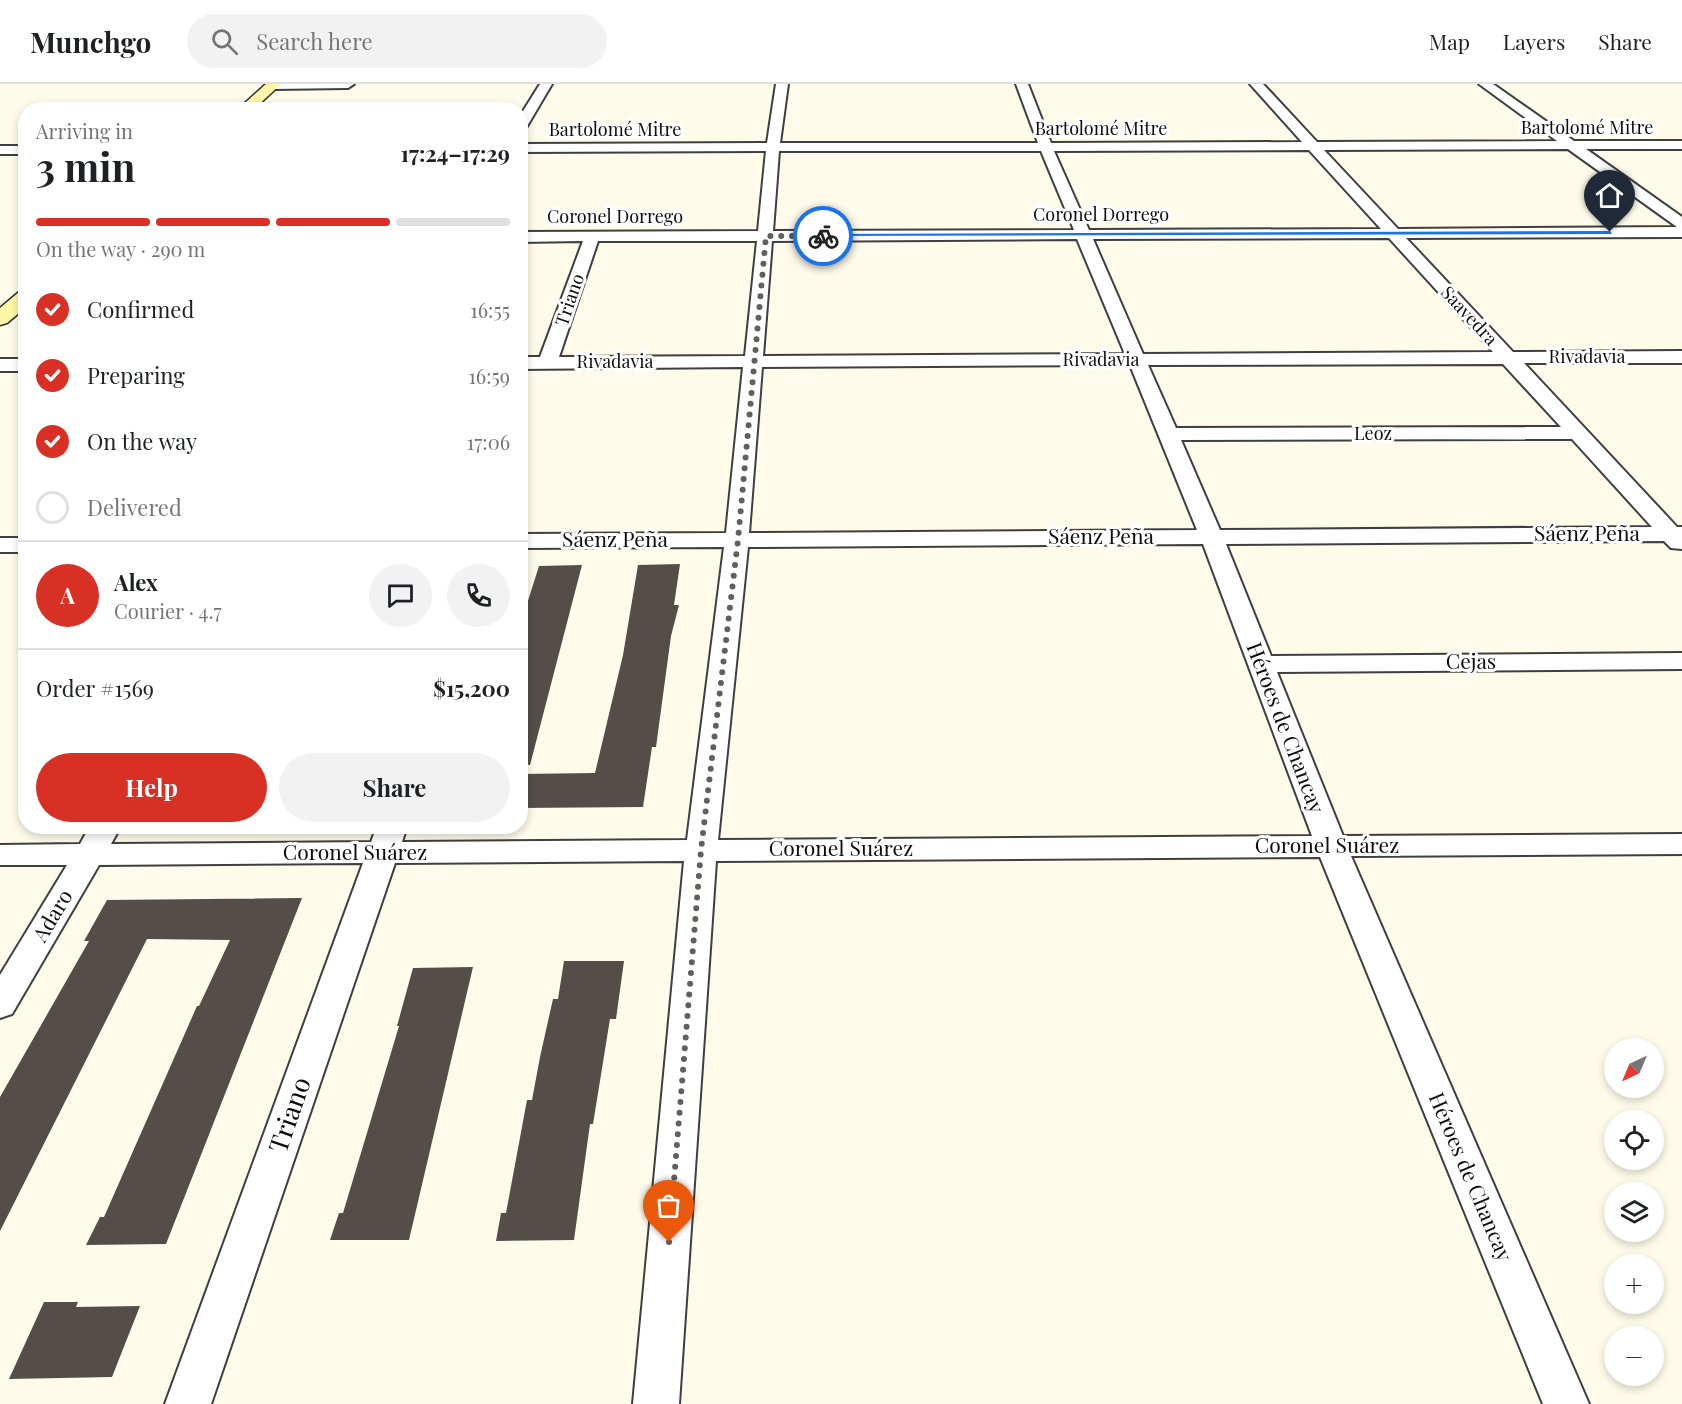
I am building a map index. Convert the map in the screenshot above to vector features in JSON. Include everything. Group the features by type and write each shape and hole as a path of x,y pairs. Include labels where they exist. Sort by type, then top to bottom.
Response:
{"main road":[{"path":"253,102 273,84"},
{"path":"0,319 18,304"}],"street":[{"path":"273,84 348,84"},
{"path":"528,114 546,84"},
{"path":"656,1404 701,850 738,540 773,148 782,84"},
{"name":"Héroes de Chancay","path":"1022,84 1046,147 1212,537 1330,846 1566,1404"},
{"name":"Saavedra","path":"1256,84 1577,433 1678,538"},
{"path":"1485,84 1682,224"},
{"name":"Bartolomé Mitre","path":"528,148 1682,146"},
{"path":"0,150 18,150"},
{"name":"Coronel Dorrego","path":"528,237 1682,232"},
{"name":"Triano","path":"548,363 592,237"},
{"name":"Rivadavia","path":"528,363 1681,357"},
{"path":"0,365 18,365"},
{"name":"Leoz","path":"1168,434 1577,433"},
{"name":"Sáenz Peña","path":"528,541 1212,537 1678,538"},
{"path":"0,545 18,545"},
{"name":"Cejas","path":"1260,664 1682,662"},
{"name":"Adaro","path":"0,1005 101,834"},
{"name":"Triano","path":"188,1404 387,840"},
{"name":"Coronel Suárez","path":"0,855 89,854 387,840 701,850 1682,844"}],"building":[{"path":"680,564 674,605 679,605 671,636 656,747 652,747 643,807 528,808 528,774 595,773 623,655 638,565"},
{"path":"582,565 530,765 528,765 528,601 539,566"},
{"path":"302,898 166,1244 86,1245 100,1217 104,1217 197,1006 230,940 147,939 0,1231 0,1097 89,941 84,941 107,900"},
{"path":"564,961 624,961 616,1019 610,1019 593,1124 590,1124 574,1240 496,1241 501,1213 506,1213 527,1100 532,1100 553,999 558,999"},
{"path":"473,967 409,1240 330,1240 339,1213 343,1213 399,1026 397,1026 413,968"},
{"path":"44,1302 78,1302 76,1307 140,1306 112,1377 9,1379"}],"way so far":[{"path":"669,1242 701,850 738,540 766,236 823,236"}],"route":[{"path":"823,236 1610,232"}]}
